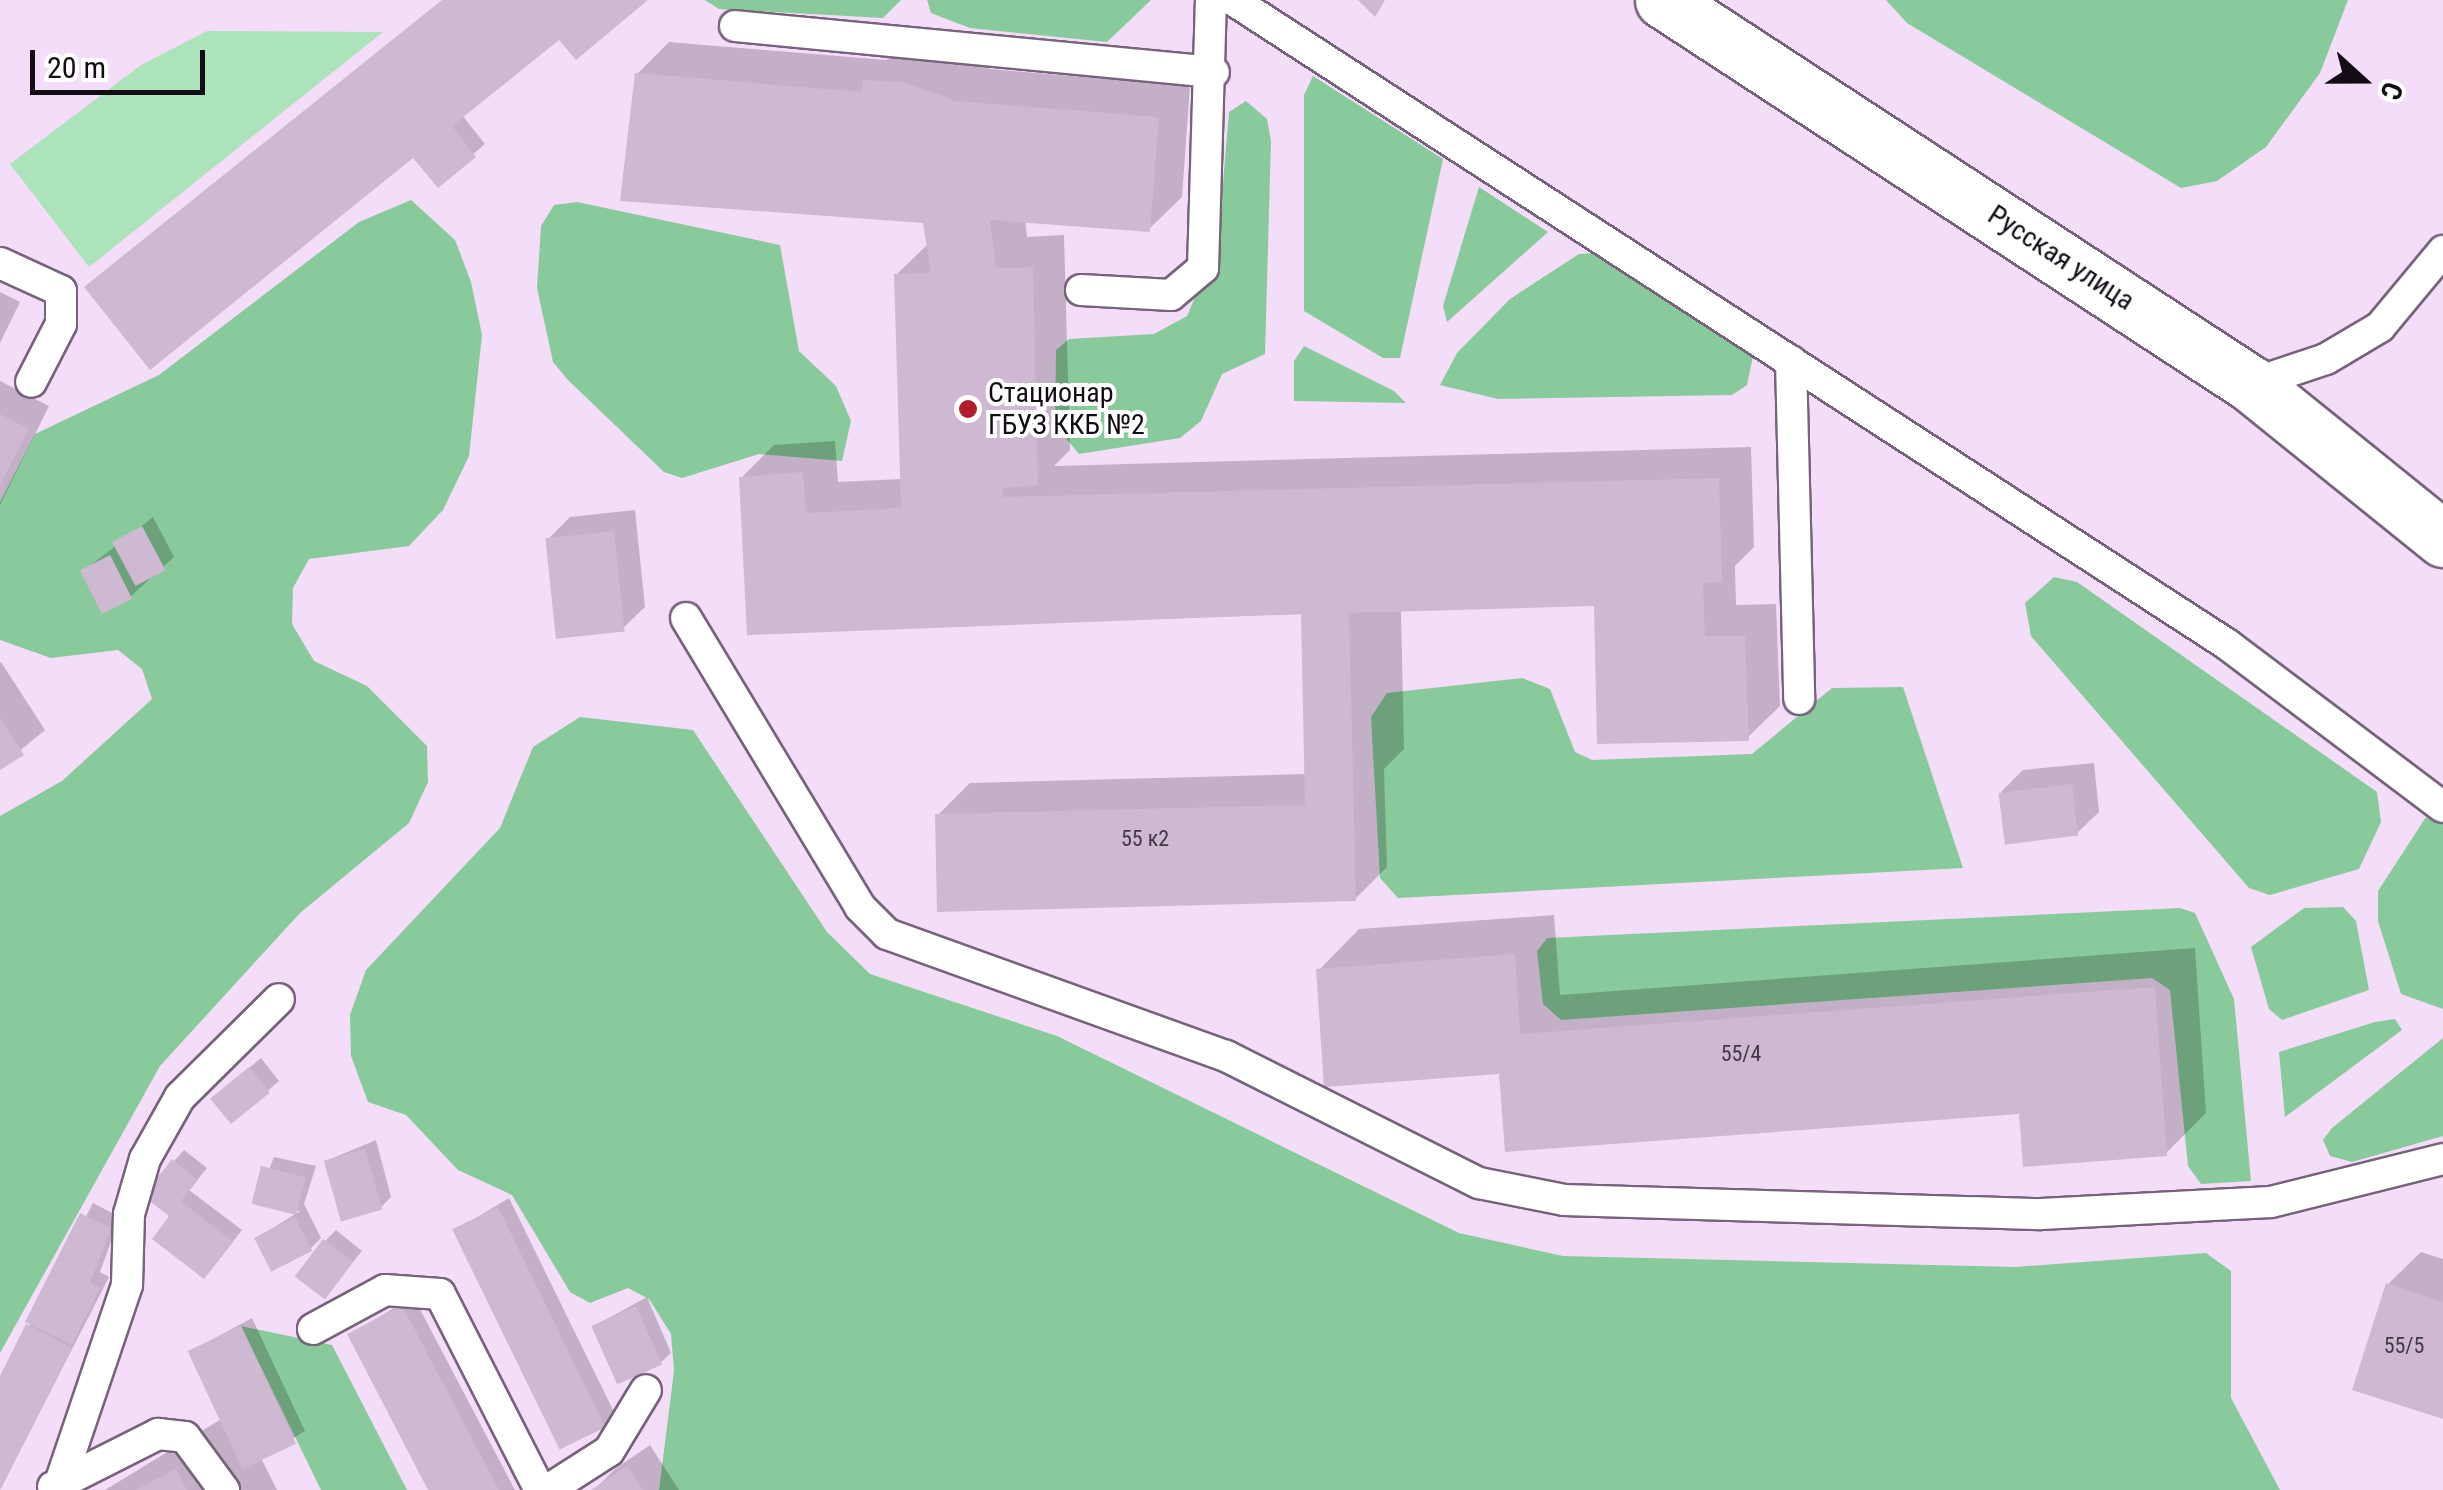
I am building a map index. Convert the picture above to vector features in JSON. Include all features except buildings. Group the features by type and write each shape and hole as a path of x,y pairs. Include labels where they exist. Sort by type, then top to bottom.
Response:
{"street":[{"name":"Русская улица","path":"1663,0 2252,384 2443,540"}],"lane":[{"path":"1081,290 1171,295 1202,268 1214,72 1211,0"},
{"path":"1233,0 2228,644 2443,807"},
{"path":"736,26 1214,72"},
{"path":"2252,384 2326,359 2380,327 2443,251"},
{"path":"0,263 50,278 60,291 62,324 31,382"},
{"path":"1792,361 1799,699"},
{"path":"686,618 860,907 887,934 1226,1056 1479,1184 1564,1200 2040,1214 2271,1202 2443,1159"},
{"path":"56,1484 128,1285 129,1214 145,1160 180,1097 279,999"},
{"path":"313,1329 385,1290 440,1294 540,1490"},
{"path":"548,1490 609,1451 646,1390"},
{"path":"56,1484 158,1434 186,1437 224,1490"}],"green space":[{"path":"705,0 901,0 883,18 719,9"},
{"path":"927,0 1151,0 1107,42 970,28 931,13"},
{"path":"1886,0 2348,0 2320,73 2266,147 2217,181 2181,188 1907,23"},
{"path":"207,31 383,32 89,267 10,164 141,65"},
{"path":"1313,76 1443,159 1400,358 1383,358 1304,311 1304,95"},
{"path":"1246,101 1267,119 1271,141 1265,354 1222,374 1201,421 1180,438 1079,454 1055,425 1056,350 1069,339 1154,334 1187,316 1218,243 1229,112"},
{"path":"1479,187 1548,232 1447,322 1443,306"},
{"path":"411,200 455,240 471,282 482,335 469,456 443,510 409,546 309,559 293,588 292,624 314,661 367,686 427,746 428,782 409,823 300,913 160,1066 0,1353 0,816 62,781 152,699 142,669 118,650 51,658 0,640 0,502 35,434 159,375 359,222"},
{"path":"577,202 780,245 799,351 836,386 851,421 842,461 759,454 682,478 664,472 568,380 553,362 537,288 541,226 554,205"},
{"path":"1596,253 1753,356 1747,385 1732,395 1498,399 1440,385 1457,353 1510,299 1579,254"},
{"path":"1304,346 1394,391 1406,403 1294,401 1294,361"},
{"path":"2054,577 2077,582 2377,792 2381,822 2359,869 2270,895 2249,888 2031,636 2025,603"},
{"path":"1522,678 1550,689 1575,752 1592,760 1752,754 1832,688 1903,687 1963,868 1398,898 1380,878 1371,717 1387,693"},
{"path":"580,717 693,730 827,932 870,974 1057,1036 1459,1233 1563,1256 2015,1267 2206,1253 2231,1271 2231,1398 2280,1490 659,1490 674,1371 671,1334 649,1299 628,1288 590,1303 570,1292 512,1195 458,1170 406,1115 368,1102 351,1056 350,1015 366,970 500,828 533,747"},
{"path":"2426,817 2443,824 2443,1009 2401,994 2378,921 2378,891"},
{"path":"2343,907 2356,921 2369,990 2282,1020 2269,1009 2251,947 2304,908"},
{"path":"2180,908 2195,913 2234,999 2251,1181 2201,1184 2188,1166 2170,990 2152,978 1561,1020 1543,1004 1537,951 1547,938"},
{"path":"2395,1019 2402,1030 2285,1117 2279,1052"},
{"path":"2443,1038 2443,1136 2352,1162 2330,1156 2323,1140 2332,1128"},
{"path":"241,1326 332,1345 407,1490 321,1490"}],"place":[{"name":"Стационар ГБУЗ ККБ №2","path":"968,409"}]}
